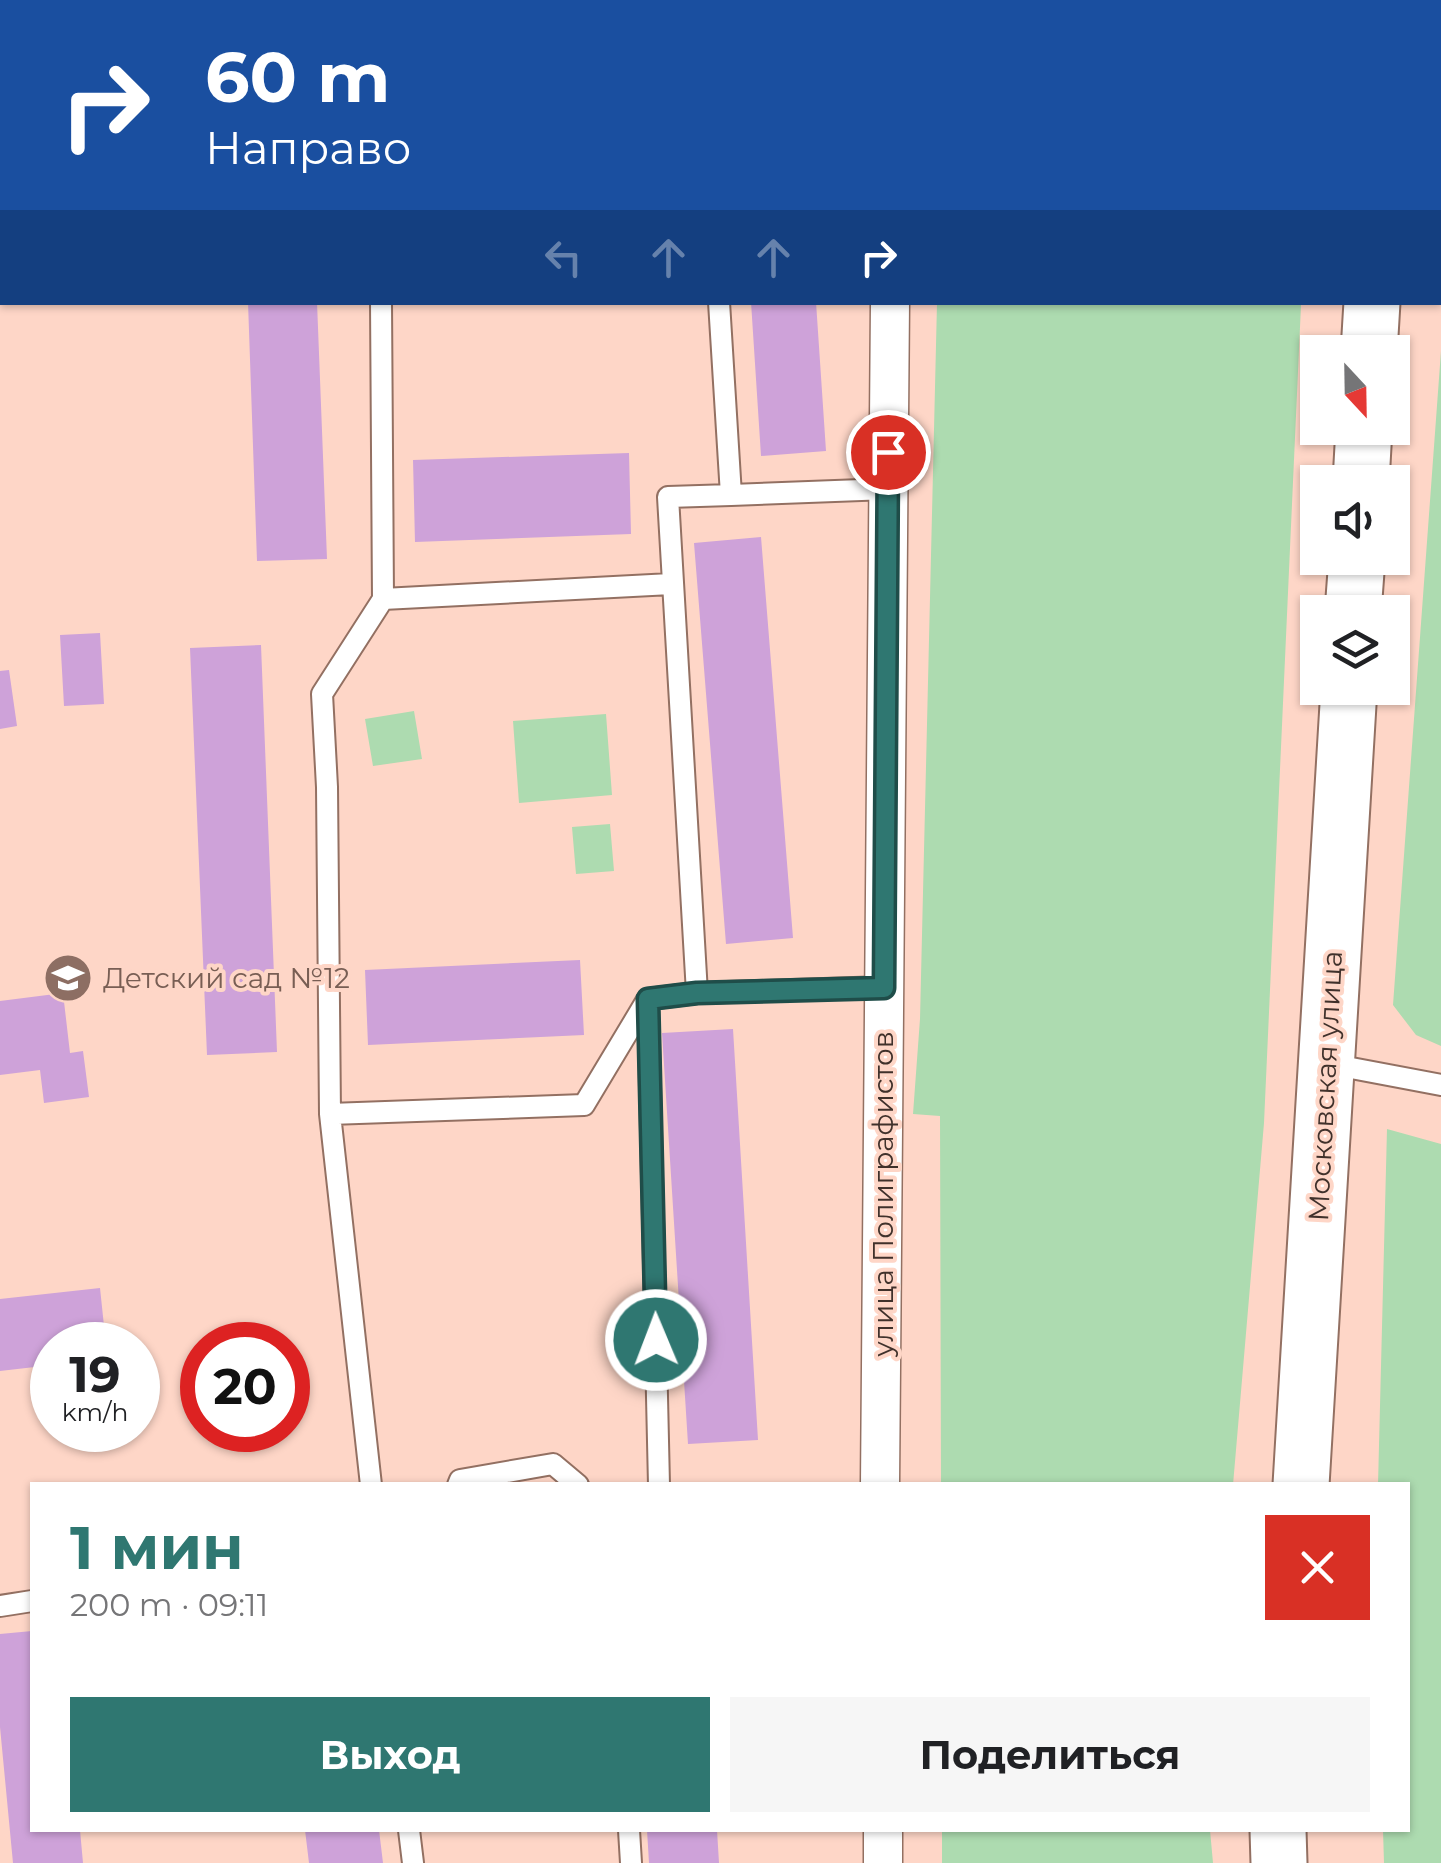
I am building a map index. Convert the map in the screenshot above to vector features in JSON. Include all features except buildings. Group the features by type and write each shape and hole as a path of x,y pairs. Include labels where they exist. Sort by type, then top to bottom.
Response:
{"main road":[{"path":"1369,335 1372,305"},
{"name":"Московская улица","path":"1301,1482 1348,705"},
{"path":"1278,1832 1279,1863"}],"street":[{"name":"улица Полиграфистов","path":"880,1482 890,305"},
{"path":"883,1832 883,1863"}],"lane":[{"path":"371,1482 330,1114 327,786 322,694 383,599 381,305"},
{"path":"719,305 731,496"},
{"path":"697,993 668,497 888,489"},
{"path":"383,599 671,584"},
{"path":"648,999 697,993 884,988"},
{"path":"330,1114 584,1105 648,999"},
{"path":"648,999 659,1482"},
{"path":"1327,1064 1441,1084"},
{"path":"459,1482 554,1464 575,1482"},
{"path":"0,1606 30,1602"},
{"path":"409,1832 413,1863"},
{"path":"629,1832 631,1863"}],"green space":[{"path":"937,305 1301,305 1264,1123 1233,1482 941,1482 940,1116 913,1114 920,1019"},
{"path":"1441,351 1441,1046 1416,1035 1393,1005"},
{"path":"414,711 422,759 373,766 365,719"},
{"path":"606,714 612,795 519,803 513,721"},
{"path":"610,824 614,871 576,874 572,827"},
{"path":"1387,1129 1441,1144 1441,1863 1384,1863 1383,1832 1410,1832 1410,1482 1378,1482"},
{"path":"942,1832 1210,1832 1213,1863 942,1863"}],"place":[{"name":"Детский сад №12","path":"68,978"}],"route":[{"path":"656,1340 648,999 697,993 884,988 888,452"}]}
